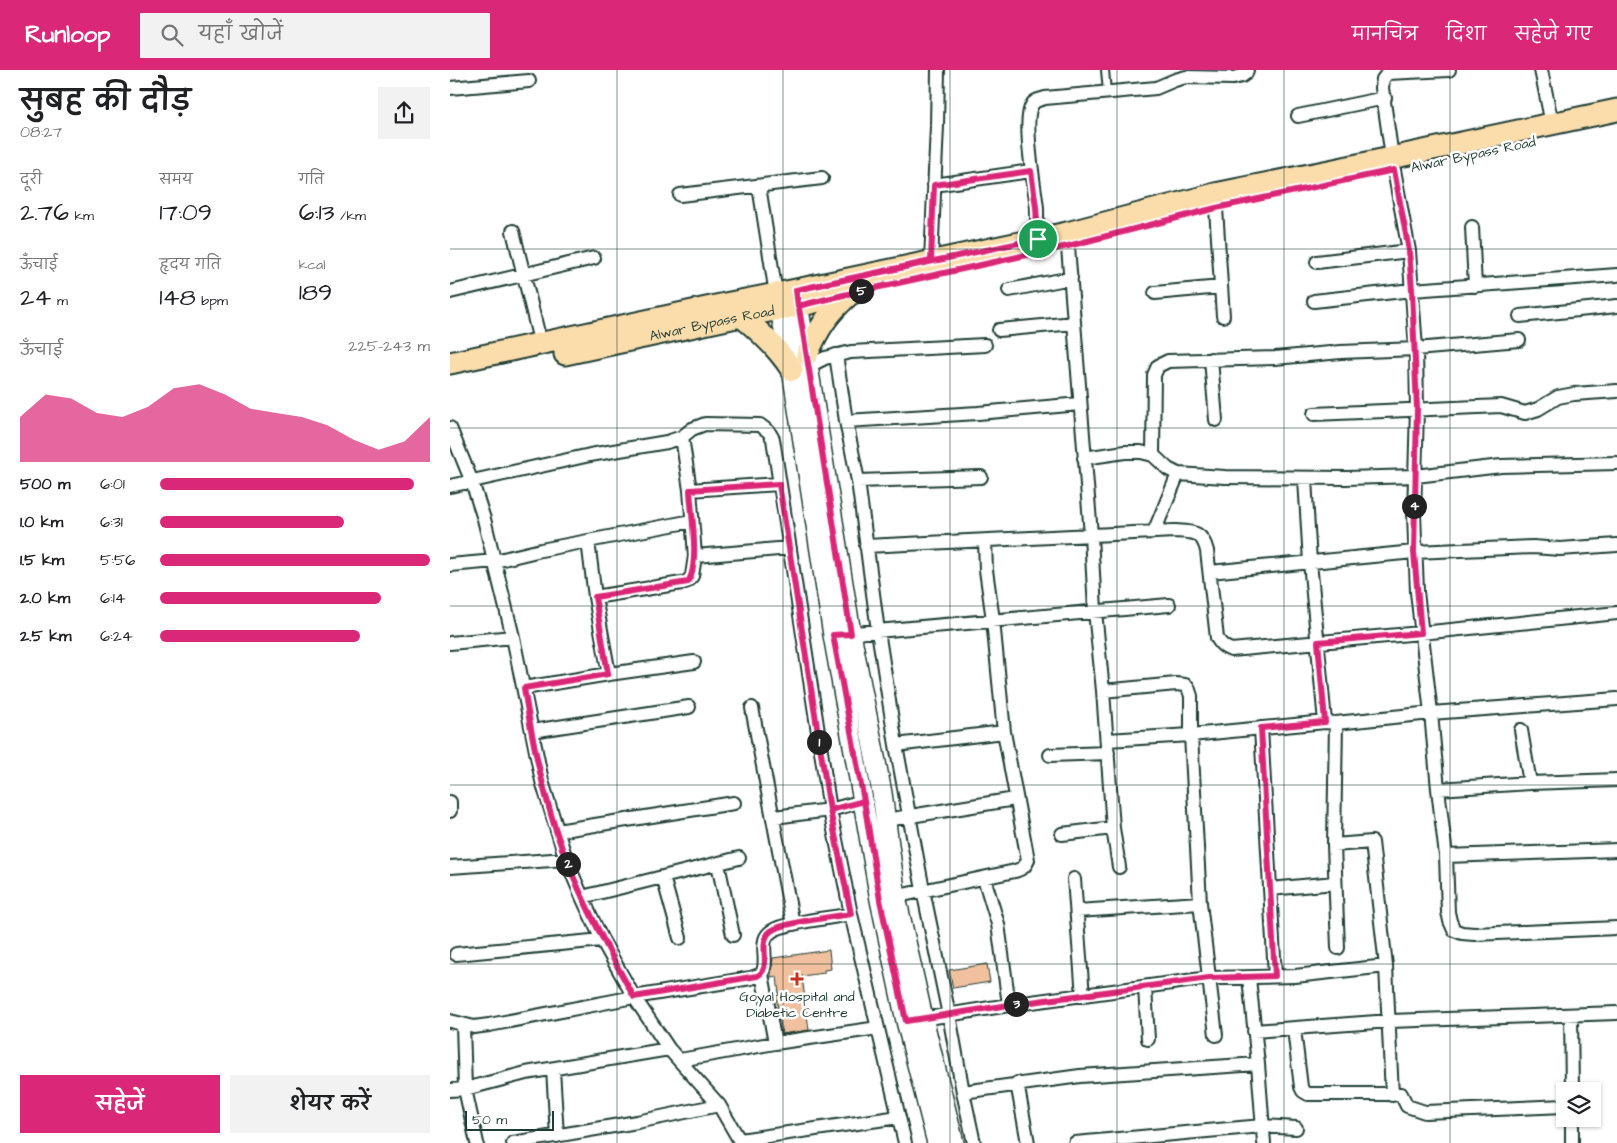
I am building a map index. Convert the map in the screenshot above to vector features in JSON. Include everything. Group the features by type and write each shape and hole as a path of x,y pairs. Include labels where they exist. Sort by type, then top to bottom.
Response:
{"main road":[{"path":"936,1143 915,1020 864,801 803,364 787,300 931,261 1067,233 1215,194 1334,170 1393,164 1552,124 1617,110"},
{"name":"Alwar Bypass Road","path":"450,364 730,303 787,300 852,293 1068,246 1393,164 1617,124"},
{"path":"803,364 824,320 838,304 852,293"},
{"name":"Alwar Bypass Road","path":"450,377 741,316 787,300"},
{"path":"741,316 780,352 803,364"},
{"path":"842,634 886,820 888,898"},
{"path":"915,1020 954,1143"}],"street":[{"path":"931,261 938,70"},
{"path":"1038,239 1031,171 1029,112 1032,104 1037,100 1045,98 1156,88 1174,75 1186,78 1232,78 1242,76 1247,70"},
{"path":"1449,70 1388,71 1383,79 1382,88 1385,98 1393,164 1409,251 1416,349 1417,409 1414,552 1421,633 1432,713 1446,856 1448,912 1454,930 1462,934 1617,928"},
{"path":"1541,70 1552,124"},
{"path":"450,88 529,81"},
{"path":"1298,116 1385,98"},
{"path":"934,185 1031,171"},
{"path":"680,195 822,178"},
{"path":"759,186 787,300"},
{"path":"1216,208 1223,316"},
{"path":"1472,227 1475,286"},
{"path":"514,231 541,345"},
{"path":"1068,246 1091,535 1095,611 1113,828 1119,867"},
{"path":"1317,262 1409,251"},
{"path":"450,292 594,258"},
{"path":"1314,301 1412,290 1617,274"},
{"path":"1009,290 1071,278"},
{"path":"1155,293 1221,287"},
{"path":"1520,316 1617,306"},
{"path":"999,330 1074,323"},
{"path":"1153,456 1152,402 1154,375 1162,363 1168,361 1251,359 1341,352 1416,349 1519,340"},
{"path":"803,364 851,352 985,345"},
{"path":"836,355 858,481 896,745 974,1143"},
{"path":"1211,359 1216,420"},
{"path":"1314,414 1501,406 1525,413 1538,409 1558,397 1617,390"},
{"path":"846,420 978,414 1080,404"},
{"path":"450,486 581,457 667,442 682,437 692,429 705,424 760,425 765,427 773,439 830,810 851,914 905,1143"},
{"path":"450,428 472,482 484,519 513,637 542,781 556,831 582,897 602,940 634,997 669,1049 719,1105 741,1142 899,1117"},
{"path":"595,597 688,582 692,576 695,556 690,490 682,437"},
{"path":"1084,458 1125,452 1141,452 1153,456 1168,469 1178,474 1305,479 1416,476 1500,466 1617,463"},
{"path":"1154,532 1178,474"},
{"path":"858,481 981,477"},
{"path":"1305,479 1310,562 1318,642 1331,723 1338,948"},
{"path":"690,490 779,484"},
{"path":"450,565 495,561 692,521"},
{"path":"866,546 1154,532 1196,533 1205,542 1207,551 1217,638 1224,648 1231,650 1617,613"},
{"path":"888,898 1015,871 1022,869 1028,860 1004,732 986,570 985,540"},
{"path":"588,541 608,674"},
{"path":"1210,572 1414,552 1534,547 1560,549 1617,545"},
{"path":"695,556 790,548"},
{"path":"842,634 1169,606"},
{"path":"450,643 513,637"},
{"path":"524,688 694,662"},
{"path":"1103,691 1162,684 1185,685 1191,696 1191,734 1200,902 1216,1035"},
{"path":"1050,755 1191,734 1617,699"},
{"path":"532,731 689,707"},
{"path":"752,708 793,924"},
{"path":"1261,728 1275,976"},
{"path":"1521,730 1530,783"},
{"path":"896,745 1004,732"},
{"path":"1438,789 1617,780"},
{"path":"886,820 1015,798"},
{"path":"774,817 830,810 864,801"},
{"path":"450,802 450,811"},
{"path":"556,831 734,803"},
{"path":"1062,834 1113,828"},
{"path":"1334,845 1372,842 1386,966 1392,1095"},
{"path":"1446,856 1617,850"},
{"path":"582,897 739,858"},
{"path":"450,867 566,859"},
{"path":"718,864 733,935"},
{"path":"663,877 680,938"},
{"path":"984,878 998,924 1009,1005"},
{"path":"1074,879 1082,996"},
{"path":"1270,889 1335,883"},
{"path":"1077,911 1200,902"},
{"path":"450,1021 474,1027 489,1025 634,997 751,978 762,974 765,969 764,944 770,932 793,924 851,914"},
{"path":"456,954 602,940"},
{"path":"915,1020 1009,1005 1209,978 1295,976 1386,966"},
{"path":"762,974 775,1042"},
{"path":"1249,978 1264,1143"},
{"path":"1145,987 1148,1039"},
{"path":"1254,1031 1390,1021 1617,1013"},
{"path":"1571,1015 1572,1082"},
{"path":"463,1025 465,1089 476,1143"},
{"path":"680,1060 775,1042 878,1028"},
{"path":"1294,1029 1300,1082 1303,1091 1314,1094 1401,1094 1407,1106 1425,1112 1556,1106"},
{"path":"450,1090 465,1089 495,1080 669,1049"},
{"path":"963,1092 1080,1076 1258,1064"},
{"path":"553,1069 557,1136"},
{"path":"1017,1084 1028,1143"},
{"path":"513,1143 668,1116 719,1105"},
{"path":"1075,1143 1262,1126 1296,1128"},
{"path":"1572,1127 1572,1143"}],"lane":[{"path":"1105,70 1107,92"}],"building":[{"path":"829,950 831,969 824,970 824,973 802,976 809,1030 782,1034 776,996 779,995 777,976 771,977 773,958"},
{"path":"987,964 990,982 953,988 949,970"}],"place":[{"name":"Goyal Hospital and Diabetic Centre","path":"797,979"}],"route":[{"path":"1038,239 796,290 798,306 851,634 833,635 864,801 830,810 779,484 690,490 695,556 694,570 688,582 595,597 608,674 524,688 542,781 556,831 582,897 602,940 634,997 757,976 762,974 765,969 764,944 770,932 793,924 851,914 830,810 864,801 866,823 880,900 906,1021 1209,978 1275,976 1261,728 1325,722 1318,642 1421,633 1414,552 1417,409 1416,349 1409,251 1394,170 1216,208 1068,246 798,306 796,290 931,261 934,185 1031,171 1038,239"}]}
